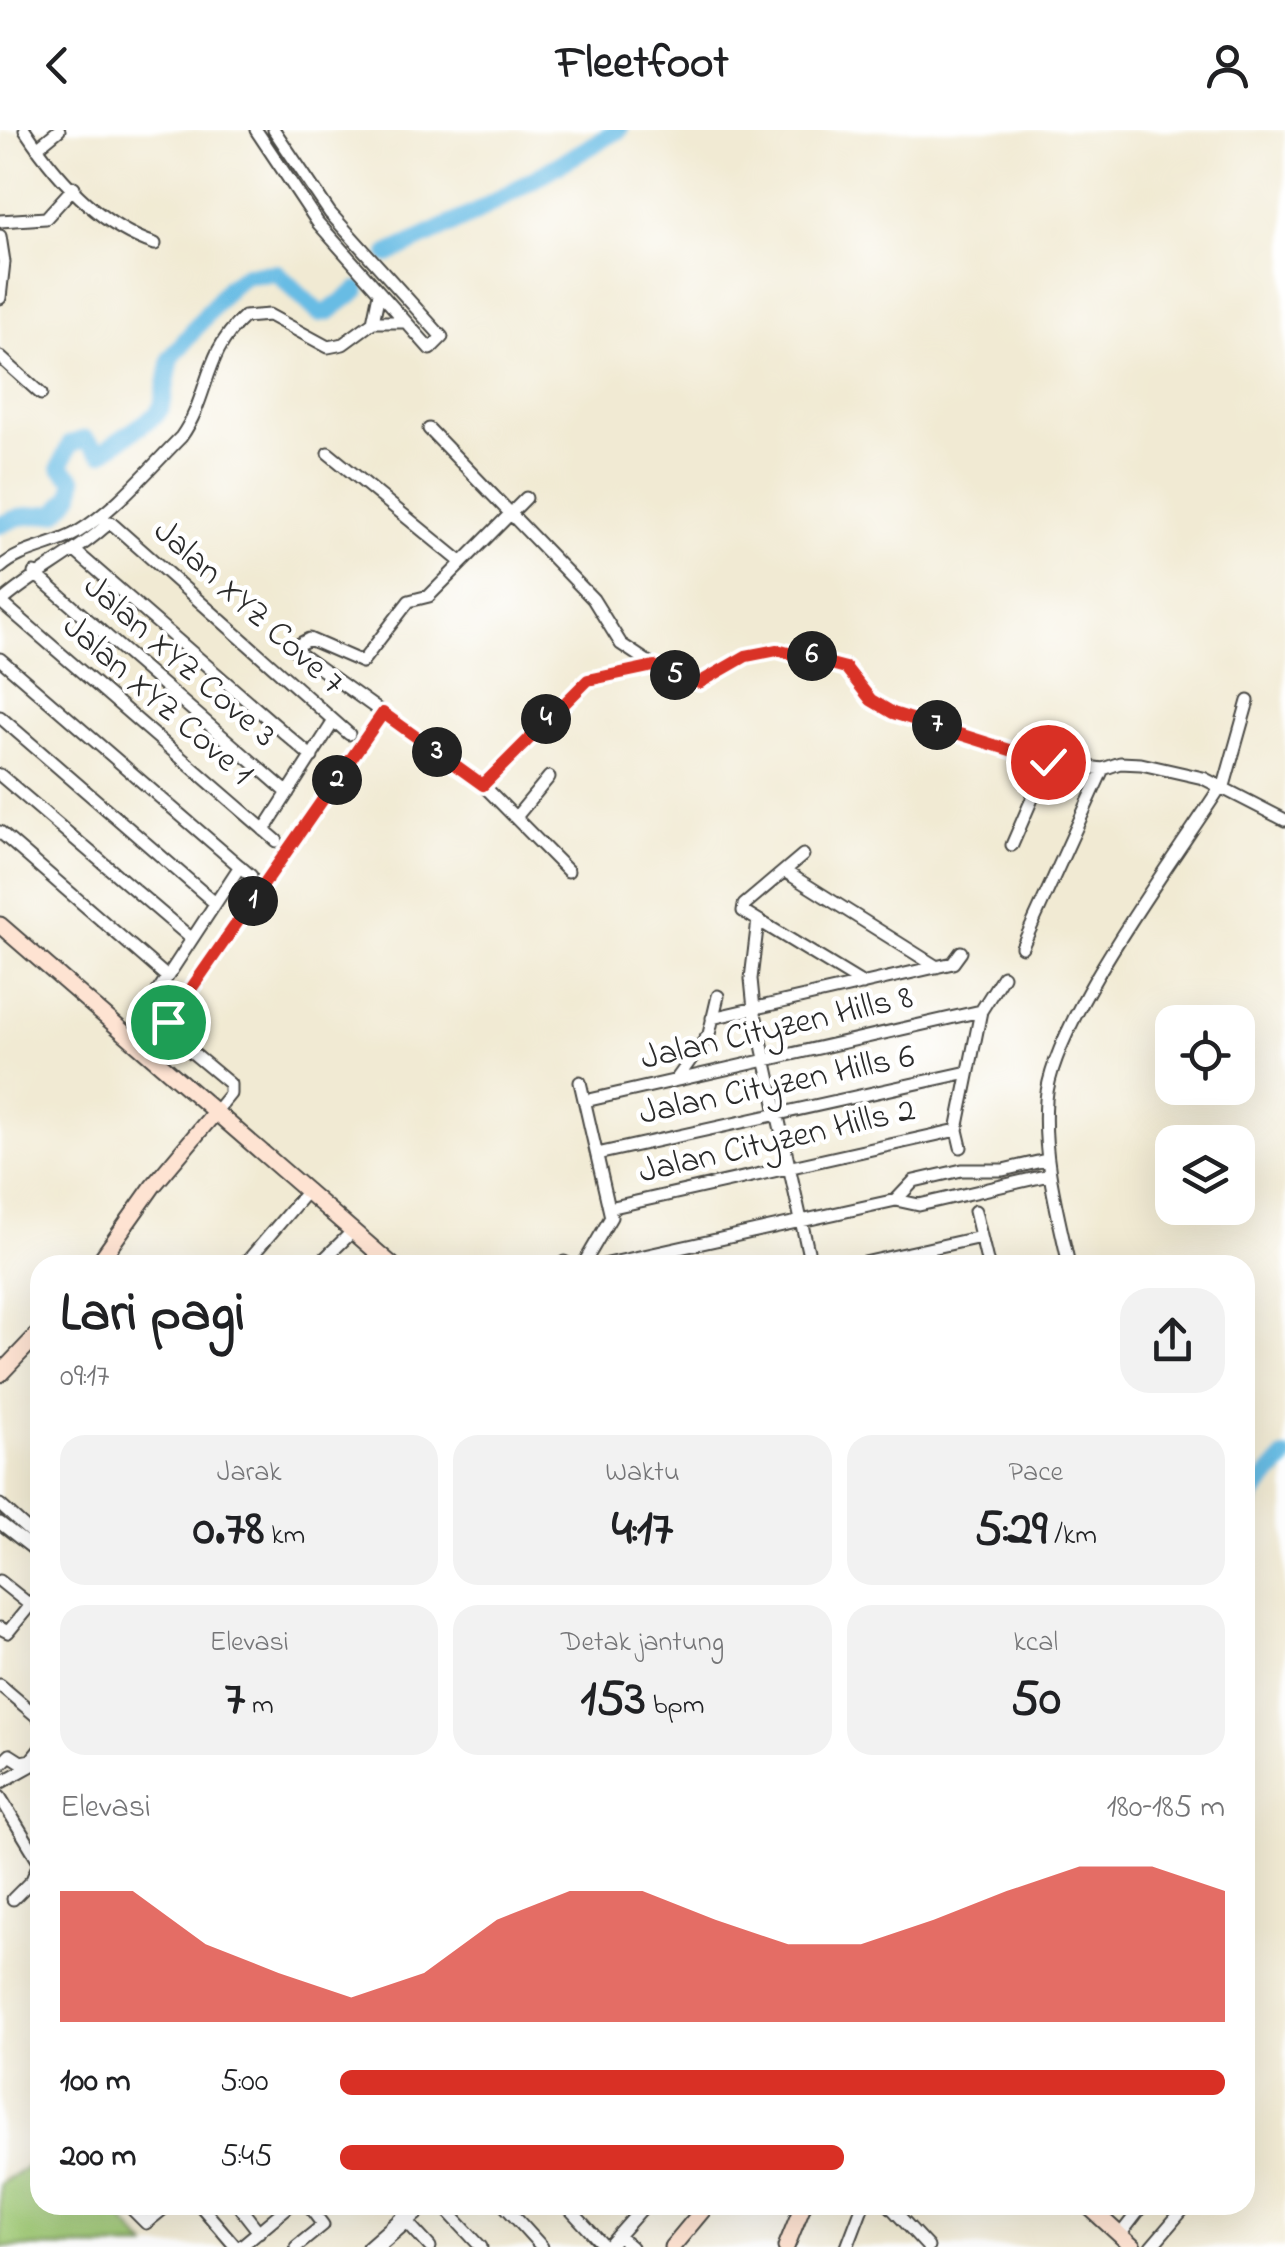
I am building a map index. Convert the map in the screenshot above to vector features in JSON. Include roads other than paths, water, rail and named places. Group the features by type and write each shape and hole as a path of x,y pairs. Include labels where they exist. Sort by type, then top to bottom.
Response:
{"street":[{"path":"26,130 87,205 126,232 154,244"},
{"path":"37,148 59,130"},
{"path":"256,130 318,223 430,349 442,338 330,213 274,130"},
{"path":"0,222 46,218 74,187"},
{"path":"0,236 4,262 0,298"},
{"path":"373,322 378,292"},
{"path":"0,568 25,552 73,536 91,524 181,437 192,421 216,348 244,317 269,315 328,347 344,344 373,322 405,322"},
{"path":"0,357 41,394"},
{"path":"429,429 593,599 621,644 654,666 699,683 762,651 830,660 846,668 871,700 893,713 1048,762 1103,769 1120,763 1141,764 1222,788 1285,820"},
{"path":"328,454 461,562"},
{"path":"526,498 429,596 408,601 362,662 310,639 292,648 483,785 568,872"},
{"name":"Jalan XYZ Cove 7","path":"74,551 110,522 349,734"},
{"path":"0,602 34,573 74,551 312,757"},
{"name":"Jalan XYZ Cove 3","path":"34,573 288,793"},
{"name":"Jalan XYZ Cove 1","path":"0,602 277,841"},
{"path":"0,659 251,876"},
{"path":"483,785 588,680 654,666"},
{"path":"1067,1255 1046,1160 1046,1096 1055,1058 1077,1012 1222,788 1248,700"},
{"path":"148,1052 383,713"},
{"path":"0,717 215,904"},
{"path":"264,830 334,721"},
{"path":"1012,845 1048,762"},
{"path":"1022,947 1103,769"},
{"path":"0,775 192,940"},
{"path":"516,817 550,778"},
{"path":"0,832 168,976"},
{"path":"803,855 744,905 744,911 863,984"},
{"path":"158,992 240,866"},
{"path":"786,872 937,967"},
{"path":"758,920 751,979 754,1009 810,1255"},
{"path":"0,925 381,1255"},
{"path":"712,1018 953,964 961,952"},
{"path":"961,1147 957,1130 981,1011 1003,976"},
{"path":"676,1080 709,1034 718,996"},
{"name":"Jalan Cityzen Hills 8","path":"585,1101 981,1011"},
{"path":"104,1255 153,1186 230,1094 230,1084 164,1029"},
{"name":"Jalan Cityzen Hills 6","path":"597,1154 968,1072"},
{"path":"580,1082 611,1217 590,1255"},
{"name":"Jalan Cityzen Hills 2","path":"610,1208 957,1130"},
{"path":"896,1200 914,1181 962,1170 1003,1170 1046,1160"},
{"path":"648,1255 896,1200 919,1205 1049,1175"},
{"path":"253,1255 308,1190"},
{"path":"975,1210 986,1255"},
{"path":"328,1255 354,1230"},
{"path":"899,1255 981,1237"},
{"path":"0,1374 30,1342"},
{"path":"0,1505 30,1532"},
{"path":"0,1523 30,1546"},
{"path":"0,1581 30,1604 8,1632 0,1628"},
{"path":"0,1684 30,1710"},
{"path":"0,1765 5,1750 24,1762 30,1757"},
{"path":"0,1783 30,1766"},
{"path":"0,1796 30,1846"},
{"path":"12,1900 30,1882"},
{"path":"209,2215 238,2247 279,2215"},
{"path":"246,2215 259,2232"},
{"path":"296,2247 323,2226 315,2215"},
{"path":"368,2247 405,2215"},
{"path":"378,2247 415,2215"},
{"path":"451,2215 481,2247"},
{"path":"513,2215 542,2247"},
{"path":"576,2215 606,2247 633,2215"},
{"path":"672,2247 699,2215"},
{"path":"786,2247 799,2215"},
{"path":"860,2215 849,2241 864,2247"},
{"path":"898,2215 928,2247"},
{"path":"1098,2215 1128,2244 1138,2215"},
{"path":"1151,2247 1178,2215"},
{"path":"408,2222 430,2247"},
{"path":"618,2236 631,2247"}],"waterway":[{"path":"388,254 473,214 619,130"},
{"path":"0,525 19,517 56,513 72,495 74,480 60,467 70,444 85,439 101,453 156,415 162,406 171,358 229,287 246,275 277,273 319,313 328,312 357,290"},
{"path":"1255,1492 1285,1458"}]}
